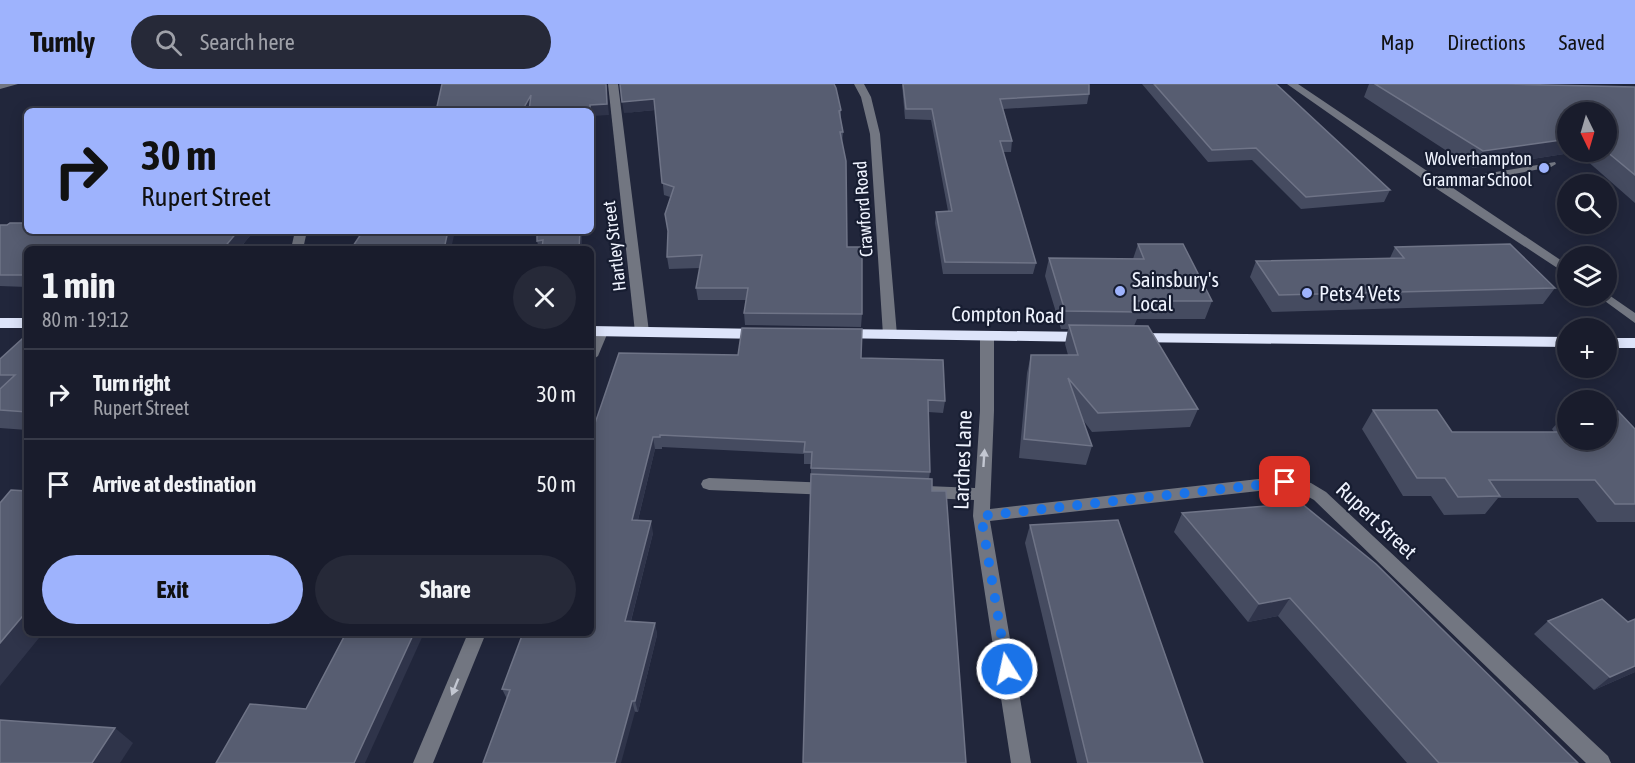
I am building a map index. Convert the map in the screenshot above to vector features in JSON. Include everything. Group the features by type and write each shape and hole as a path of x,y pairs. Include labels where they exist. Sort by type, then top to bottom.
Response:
{"highway":[{"path":"0,323 24,323"},
{"path":"596,332 784,334"},
{"name":"Compton Road","path":"819,334 1557,342"},
{"path":"1617,343 1635,343"}],"street":[{"path":"0,86 13,84"},
{"name":"Hartley Street","path":"613,84 642,332"},
{"name":"Crawford Road","path":"859,84 866,97 875,134 890,335"},
{"path":"1292,84 1557,264"},
{"path":"1438,185 1551,164"},
{"path":"1629,306 1635,319"},
{"name":"Larches Lane","path":"987,336 987,411 981,516 1021,763"},
{"name":"Rupert Street","path":"981,516 1285,482 1305,486 1320,496 1601,763"},
{"path":"709,484 851,490"},
{"path":"910,492 981,494"},
{"path":"423,763 476,636"}],"building":[{"path":"442,84 606,84 607,104 590,105 590,108 529,108 531,95 524,108 437,108"},
{"path":"620,84 834,84 841,110 839,111 843,132 840,132 846,161 847,247 862,247 862,314 744,313 748,288 696,288 702,255 667,257 668,231 665,214 674,187 662,183 654,99 622,102"},
{"path":"903,84 1089,84 1089,94 1000,99 1012,141 1000,141 1036,263 945,262 936,212 952,211 932,109 906,109"},
{"path":"1154,84 1276,84 1390,190 1306,197 1256,148 1212,150"},
{"path":"1375,84 1635,87 1635,175 1617,160 1617,102 1557,102 1557,141 1483,151"},
{"path":"24,223 24,234 236,234 226,246 24,246 24,275 0,275 0,225"},
{"path":"361,234 447,234 445,246 353,246"},
{"path":"537,234 580,234 579,246 542,246 543,240 537,241"},
{"name":"Sainsbury's Local","path":"1138,244 1183,244 1212,301 1132,301 1139,312 1065,311 1049,258 1144,259"},
{"path":"1510,244 1555,288 1279,295 1256,261 1404,258 1395,247"},
{"path":"1069,325 1148,326 1198,409 1098,413 1068,378 1092,446 1024,439 1031,355 1078,355"},
{"path":"742,328 862,329 861,358 943,360 945,401 928,400 930,472 811,468 812,452 804,452 805,442 660,435 660,437 653,437 632,520 651,521 625,621 655,623 635,701 632,701 615,763 483,763 510,690 502,689 522,636 594,636 594,426 619,353 738,355"},
{"path":"24,339 24,412 0,410 0,389 15,375 0,375 0,359"},
{"path":"1373,410 1437,410 1452,432 1557,432 1557,450 1617,450 1617,411 1635,429 1635,504 1615,504 1595,480 1489,480 1500,496 1458,497 1445,478 1417,478"},
{"path":"811,474 932,479 932,491 946,491 966,763 803,763"},
{"path":"11,490 24,491 24,615 0,643 0,503"},
{"path":"1301,503 1376,564 1578,763 1439,763 1290,598 1259,604 1182,513"},
{"path":"1118,520 1203,763 1088,763 1030,525"},
{"path":"1602,599 1628,622 1635,619 1635,666 1610,677 1548,621"},
{"path":"344,636 413,636 354,763 216,763 250,704 306,709"},
{"path":"0,720 115,728 92,763 0,763"}],"place":[{"name":"Wolverhampton Grammar School","path":"1544,168"},
{"name":"Sainsbury's Local","path":"1120,291"},
{"name":"Pets 4 Vets","path":"1307,293"}],"route":[{"path":"1007,669 981,516 1285,482"}]}
